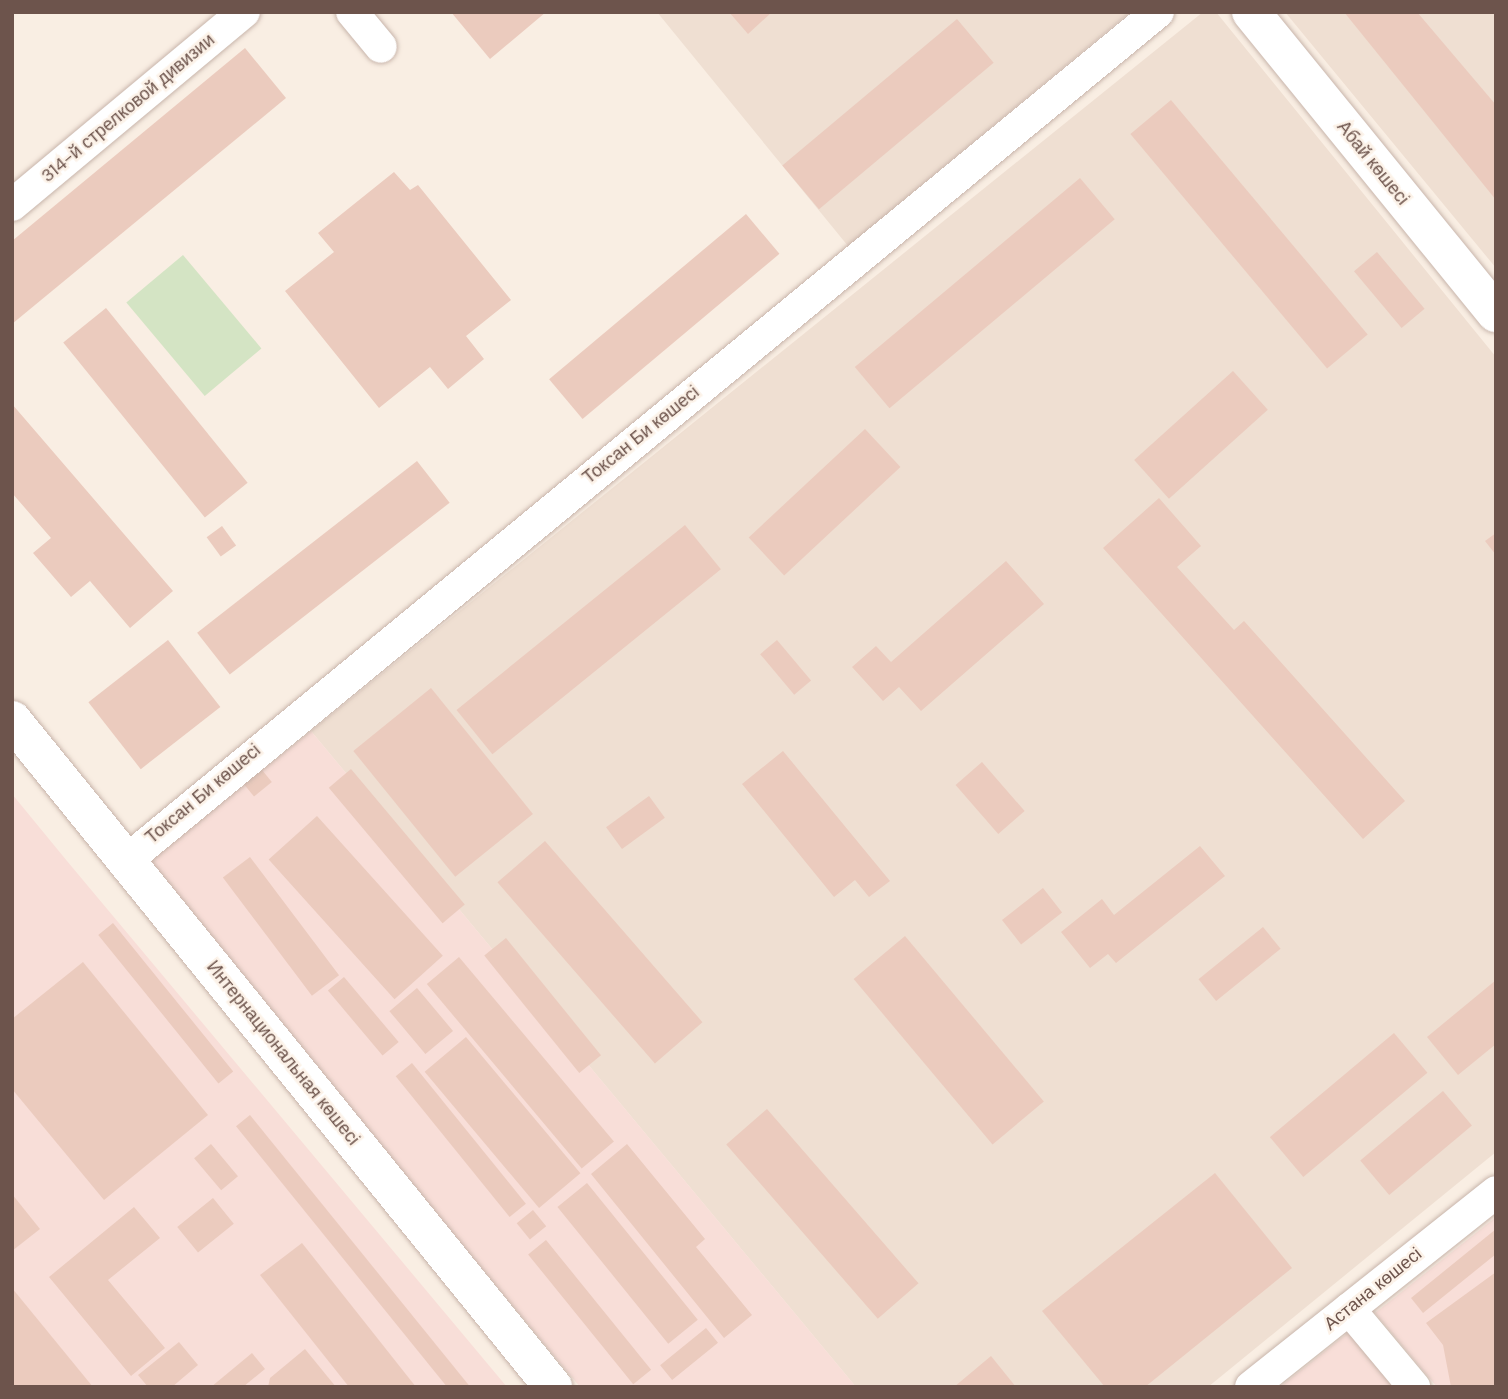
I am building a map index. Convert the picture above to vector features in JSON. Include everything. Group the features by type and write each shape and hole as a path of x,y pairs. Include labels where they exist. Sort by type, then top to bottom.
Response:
{"main road":[{"name":"Абай көшесі","path":"1251,12 1496,313"},
{"name":"Интернациональная көшесі","path":"12,720 552,1387"}],"street":[{"name":"314-й стрелковой дивизии","path":"12,205 244,12"},
{"path":"352,12 381,47"},
{"name":"Токсан Би көшесі","path":"127,860 1158,12"},
{"name":"Астана көшесі","path":"1251,1387 1496,1192"},
{"path":"1349,1309 1413,1387"}],"shaded area":[{"path":"657,12 1130,12 848,246"},
{"path":"1203,12 1216,12 1496,357 1496,1152 1208,1387 856,1387 311,731"},
{"path":"1285,12 1496,12 1496,268"},
{"path":"311,731 856,1387 580,1387 146,863"},
{"path":"12,794 67,861 507,1387 12,1387"},
{"path":"1496,1217 1496,1387 1437,1387 1375,1313"},
{"path":"1349,1332 1395,1387 1280,1387"}],"green space":[{"path":"183,255 261,348 205,396 126,303"}],"building":[{"path":"451,12 546,12 490,59"},
{"path":"729,12 772,12 748,34"},
{"path":"1344,12 1417,12 1496,105 1496,200"},
{"path":"957,19 994,63 819,209 782,166"},
{"path":"245,48 286,98 12,324 12,241"},
{"path":"1171,100 1368,334 1327,368 1130,134"},
{"path":"394,172 410,190 418,185 511,300 466,336 484,359 448,389 430,367 379,408 285,291 334,252 318,233"},
{"path":"1080,178 1115,219 889,408 855,367"},
{"path":"746,214 779,254 583,419 549,379"},
{"path":"1377,252 1425,309 1402,328 1354,271"},
{"path":"106,308 248,483 205,517 63,343"},
{"path":"1233,371 1268,410 1169,499 1134,460"},
{"path":"12,404 173,591 130,628 90,581 71,597 33,553 51,538 12,493"},
{"path":"865,429 900,467 784,575 749,537"},
{"path":"417,461 450,503 230,675 197,633"},
{"path":"1159,498 1201,546 1177,567 1234,630 1244,621 1405,801 1363,839 1103,548"},
{"path":"685,525 721,569 492,754 457,710"},
{"path":"222,526 236,545 221,557 207,537"},
{"path":"1496,533 1496,555 1485,541"},
{"path":"1006,561 1044,604 921,711 899,687 883,701 852,667 876,646 891,662"},
{"path":"168,640 220,707 141,769 88,702"},
{"path":"777,640 811,681 794,695 760,654"},
{"path":"431,688 533,814 455,877 353,751"},
{"path":"783,751 890,881 869,897 855,880 834,897 742,784"},
{"path":"982,762 1025,811 998,834 956,785"},
{"path":"258,765 272,782 254,797 240,779"},
{"path":"351,769 465,905 443,923 329,788"},
{"path":"649,796 665,818 622,849 606,827"},
{"path":"317,816 443,956 394,999 269,859"},
{"path":"545,841 702,1022 655,1063 497,882"},
{"path":"1200,846 1225,876 1116,963 1108,954 1090,968 1061,932 1102,899 1114,915"},
{"path":"250,857 339,975 312,996 223,877"},
{"path":"1043,888 1062,912 1021,944 1002,920"},
{"path":"113,923 233,1071 218,1083 98,935"},
{"path":"1263,927 1281,949 1216,1001 1198,979"},
{"path":"905,936 1044,1101 993,1145 854,979"},
{"path":"506,938 601,1055 579,1073 484,956"},
{"path":"459,957 614,1142 582,1169 427,984"},
{"path":"83,962 208,1115 104,1200 12,1089 12,1019"},
{"path":"344,977 399,1042 383,1056 328,990"},
{"path":"1496,980 1496,1044 1458,1075 1427,1037"},
{"path":"417,988 453,1031 425,1054 389,1011"},
{"path":"1394,1033 1427,1073 1303,1177 1270,1137"},
{"path":"466,1037 580,1173 539,1208 425,1072"},
{"path":"412,1063 526,1204 510,1217 396,1076"},
{"path":"1443,1091 1472,1125 1389,1195 1360,1160"},
{"path":"767,1109 919,1283 878,1319 726,1144"},
{"path":"250,1115 470,1387 447,1387 236,1126"},
{"path":"211,1144 238,1176 221,1190 194,1158"},
{"path":"627,1144 705,1239 696,1247 752,1315 724,1338 591,1174"},
{"path":"1215,1173 1292,1268 1145,1387 1105,1387 1042,1311"},
{"path":"587,1183 698,1320 668,1344 557,1207"},
{"path":"12,1194 40,1229 12,1251"},
{"path":"213,1198 234,1224 198,1253 177,1227"},
{"path":"134,1207 160,1238 108,1280 165,1348 131,1376 49,1277"},
{"path":"533,1210 546,1226 530,1240 517,1223"},
{"path":"1496,1229 1496,1254 1423,1313 1411,1298"},
{"path":"546,1240 651,1370 633,1384 528,1254"},
{"path":"302,1243 416,1387 349,1387 260,1275"},
{"path":"1496,1272 1496,1387 1451,1387 1443,1345 1426,1323"},
{"path":"12,1288 93,1387 12,1387"},
{"path":"706,1328 718,1343 672,1380 660,1365"},
{"path":"179,1342 198,1365 172,1387 148,1387 138,1375"},
{"path":"305,1349 336,1387 268,1387 270,1378"},
{"path":"252,1353 265,1369 243,1387 211,1387"},
{"path":"991,1356 1016,1387 954,1387"}]}
